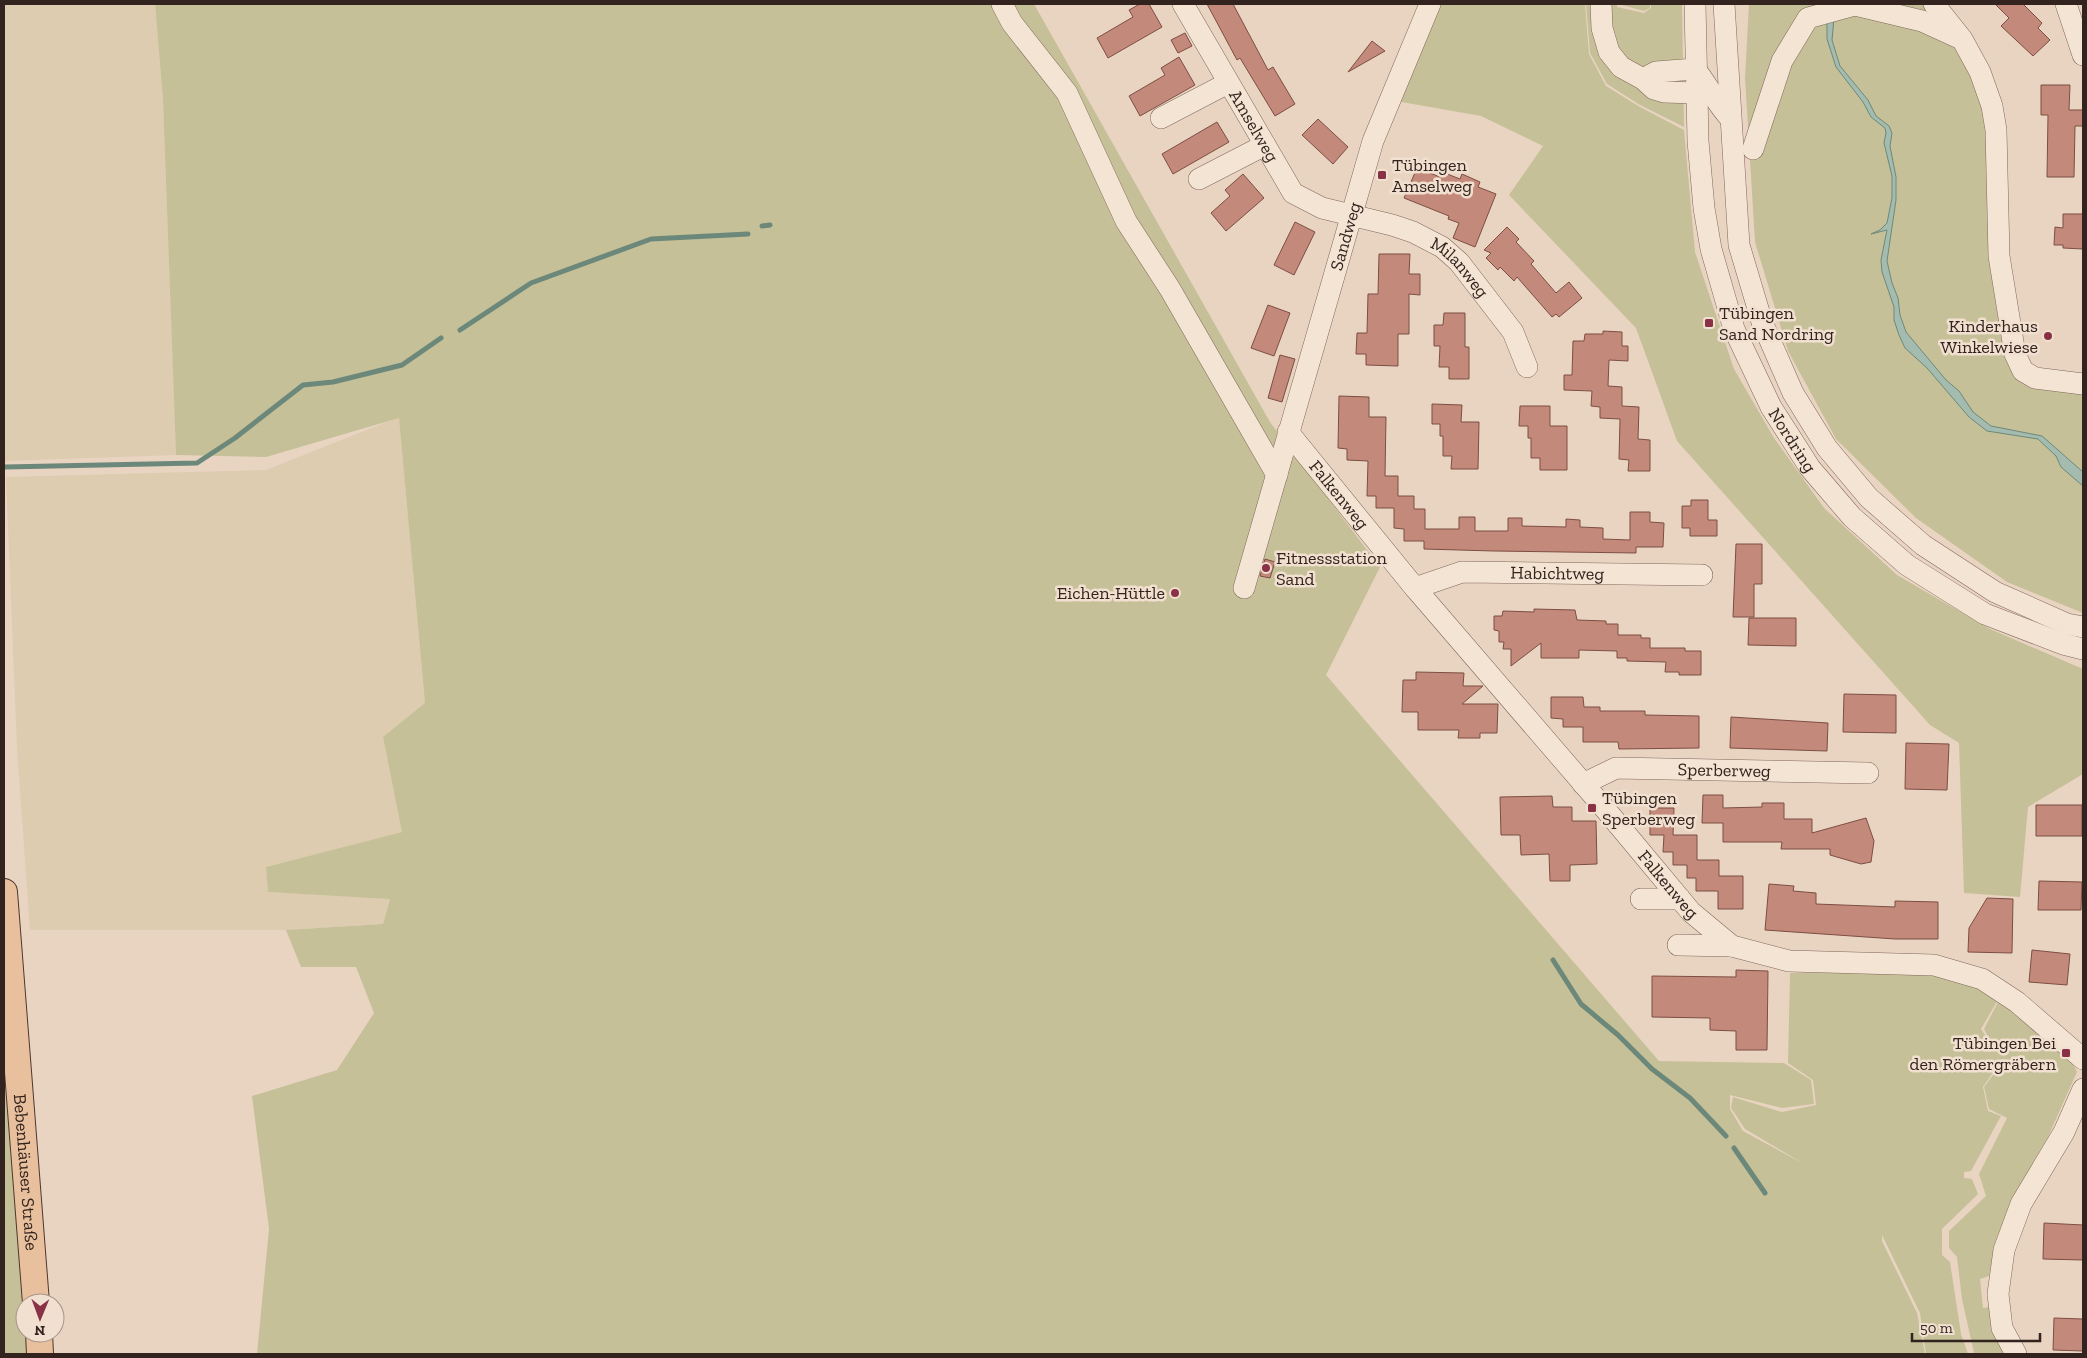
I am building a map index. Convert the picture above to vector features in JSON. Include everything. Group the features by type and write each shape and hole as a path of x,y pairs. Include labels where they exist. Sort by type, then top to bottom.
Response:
{"main road":[{"name":"Bebenhäuser Straße","path":"4,892 35,1293"}],"street":[{"path":"1002,4 1012,23 1067,93 1126,221 1170,289 1278,475"},
{"name":"Amselweg","path":"1183,4 1293,193 1322,208 1352,215"},
{"name":"Sandweg","path":"1244,588 1373,141 1430,4"},
{"path":"1601,4 1602,28 1609,52 1621,68 1643,79 1654,89 1664,92 1699,81 1728,59"},
{"name":"Nordring","path":"1695,4 1704,208 1711,249 1734,329 1771,407 1810,468 1852,517 1907,565 1985,614 2063,644 2083,649"},
{"name":"Nordring","path":"1724,4 1730,118 1740,246 1762,322 1789,384 1827,448 1869,498 1923,545 1996,592 2067,624 2083,627"},
{"path":"1753,149 1782,61 1808,18 1855,4 1922,21 1962,39"},
{"path":"1934,4 1962,39 1980,72 1992,106 1996,130 2000,256 2015,354 2023,370 2035,378 2083,384"},
{"path":"2066,4 2083,55"},
{"name":"Nordring","path":"1699,81 1730,118"},
{"path":"1161,118 1228,83"},
{"path":"1198,179 1265,145"},
{"name":"Milanweg","path":"1352,215 1406,230 1442,246 1459,262 1513,332 1522,349 1527,367"},
{"name":"Falkenweg","path":"1288,432 1414,588 1584,784 1690,912 1732,946 1789,961 1934,965 1982,979 2018,1002 2083,1059"},
{"name":"Habichtweg","path":"1414,588 1462,572 1702,575"},
{"name":"Sperberweg","path":"1584,784 1616,768 1868,773"},
{"path":"1641,899 1680,899"},
{"path":"1678,944 1732,946"},
{"path":"2016,1354 2002,1328 1998,1294 2004,1250 2021,1204 2064,1132 2083,1089"}],"shaded area":[{"path":"4,4 155,4 163,100 176,455 4,461"},
{"path":"155,4 1034,4 1270,422 1380,567 1326,675 1659,1061 1784,1063 1811,1080 1814,1104 1782,1108 1730,1095 1730,1109 1743,1131 1804,1164 1745,1129 1731,1108 1733,1097 1782,1112 1816,1105 1813,1080 1788,1063 1790,973 1914,970 1966,981 1999,998 1981,1029 1995,1050 1984,1029 2000,998 2071,1060 2077,1072 2047,1139 2020,1185 1996,1240 1989,1276 1980,1279 1983,1308 1990,1307 2005,1354 1974,1353 1962,1299 1957,1257 1949,1248 1949,1231 1986,1196 1979,1174 2007,1118 1989,1109 1984,1087 2002,1063 2001,1061 1983,1087 1988,1111 2001,1116 1971,1171 1964,1172 1964,1178 1972,1179 1978,1194 1942,1229 1942,1255 1950,1262 1961,1334 1968,1354 1926,1354 1920,1313 1882,1235 1882,1241 1917,1313 1925,1354 257,1354 269,1229 252,1096 337,1070 374,1013 356,967 301,967 286,930 383,924 390,899 268,892 266,867 402,832 383,737 425,703 399,418 266,457 176,455 163,100"},
{"path":"1439,4 1585,4 1589,54 1606,86 1640,107 1684,130 1695,252 1734,369 1774,438 1824,508 1897,575 1990,629 2083,669 2083,774 2028,807 2020,897 1964,893 1959,743 1930,725 1677,441 1636,328 1509,195 1543,146 1481,116 1396,101"},
{"path":"1586,4 1617,4 1617,7 1644,13 1651,8 1651,4 1682,4 1684,127 1640,105 1607,84 1590,53"},
{"path":"1618,4 1650,4 1650,8 1644,11"},
{"path":"1749,4 1934,4 1980,72 2023,371 2083,384 2083,613 2007,582 1916,518 1836,439 1788,351 1755,242 1745,78"},
{"path":"1827,18 1834,18 1832,40 1840,66 1868,100 1876,116 1889,126 1892,133 1890,146 1896,177 1896,200 1887,261 1906,332 1946,380 1959,391 1973,412 1991,426 2042,436 2083,472 2083,486 2061,467 2056,456 2038,439 1987,431 1969,417 1927,368 1905,348 1894,320 1894,307 1882,272 1881,260 1887,230 1871,234 1880,230 1887,223 1892,198 1892,176 1884,143 1885,128 1871,117 1863,102 1836,67 1827,39"},
{"path":"399,417 425,703 383,738 403,832 266,867 268,892 390,898 383,924 286,930 30,930 17,748 6,477 266,470"},
{"path":"4,892 23,1293 15,1293 15,1343 36,1343 37,1354 4,1354"}],"building":[{"path":"1140,4 1149,4 1162,27 1108,58 1097,38 1133,17 1129,10"},
{"path":"1207,4 1233,4 1268,70 1273,67 1295,104 1275,116 1240,58 1237,60"},
{"path":"1995,4 2023,4 2042,23 2038,28 2050,40 2033,56 2001,26 2009,18"},
{"path":"1185,33 1192,46 1178,53 1171,40"},
{"path":"1372,41 1385,51 1348,72"},
{"path":"1179,57 1195,85 1140,116 1129,96 1165,75 1161,68"},
{"path":"2041,85 2070,85 2069,110 2083,110 2083,126 2075,126 2074,177 2047,177 2048,115 2041,115"},
{"path":"1318,119 1348,147 1333,164 1302,135"},
{"path":"1217,122 1229,142 1173,174 1162,154"},
{"path":"1417,168 1440,177 1442,172 1460,179 1462,174 1480,182 1478,187 1496,194 1475,247 1453,238 1459,223 1448,219 1449,216 1404,198"},
{"path":"1243,174 1264,198 1226,231 1211,213 1230,196 1225,190"},
{"path":"2063,214 2083,214 2083,249 2063,248 2063,245 2054,245 2055,227 2063,228"},
{"path":"1295,222 1315,232 1294,275 1274,265"},
{"path":"1507,227 1519,239 1516,242 1534,261 1531,264 1556,293 1569,282 1582,298 1559,317 1556,314 1552,317 1517,277 1514,281 1500,267 1498,270 1486,258 1491,253 1484,250"},
{"path":"1379,254 1410,254 1409,274 1420,274 1420,295 1409,294 1409,334 1398,334 1398,366 1366,365 1366,354 1356,354 1357,333 1367,333 1368,294 1378,294"},
{"path":"1268,305 1290,313 1274,356 1251,348"},
{"path":"1444,313 1465,313 1465,347 1469,347 1469,379 1449,379 1449,367 1439,367 1440,346 1434,346 1434,325 1443,325"},
{"path":"1603,331 1622,332 1622,346 1628,346 1628,361 1609,360 1608,386 1622,387 1622,406 1639,407 1638,439 1650,440 1650,471 1628,471 1629,460 1619,459 1620,419 1600,418 1600,407 1591,406 1592,391 1564,390 1564,375 1572,375 1573,341 1584,341 1585,334 1603,334"},
{"path":"1280,355 1295,359 1282,402 1268,398"},
{"path":"1339,396 1369,397 1369,417 1386,417 1385,476 1398,476 1398,496 1414,496 1414,509 1425,509 1425,529 1459,529 1459,517 1475,517 1475,531 1508,531 1508,518 1522,518 1522,526 1566,527 1566,519 1580,520 1580,527 1603,528 1603,539 1630,540 1630,512 1650,512 1650,522 1664,523 1663,547 1636,547 1636,553 1494,551 1424,549 1424,541 1404,541 1404,529 1394,528 1394,508 1376,508 1376,496 1367,496 1368,461 1347,460 1347,449 1338,448"},
{"path":"1432,404 1462,405 1461,422 1479,422 1478,469 1451,469 1452,456 1443,456 1443,436 1440,436 1440,424 1432,424"},
{"path":"1520,406 1550,406 1550,426 1567,426 1567,470 1540,470 1540,458 1531,458 1531,438 1528,438 1528,426 1519,426"},
{"path":"1691,500 1708,500 1708,520 1717,520 1717,536 1690,536 1690,528 1682,528 1682,506 1691,506"},
{"path":"1736,544 1762,544 1762,584 1754,584 1754,617 1733,617"},
{"name":"Fitnessstation Sand","path":"1265,559 1275,562 1270,578 1260,576"},
{"path":"1534,609 1575,610 1577,620 1606,621 1606,624 1618,624 1618,635 1641,635 1641,638 1650,638 1650,648 1685,648 1685,651 1701,651 1701,675 1679,675 1679,672 1665,672 1666,662 1627,661 1627,658 1617,658 1617,651 1579,650 1579,658 1541,658 1541,643 1511,666 1511,649 1503,649 1504,642 1499,642 1499,631 1494,630 1494,616 1502,616 1503,611 1534,612"},
{"path":"1749,618 1796,618 1796,646 1748,645"},
{"path":"1416,672 1464,673 1463,686 1483,686 1462,704 1498,704 1497,733 1480,733 1480,738 1458,738 1459,730 1418,730 1418,712 1402,712 1403,680 1416,680"},
{"path":"1844,694 1896,695 1896,733 1843,732"},
{"path":"1551,697 1583,697 1584,707 1600,707 1600,711 1645,711 1645,715 1699,716 1699,748 1619,749 1618,742 1583,742 1583,727 1563,727 1563,719 1551,718"},
{"path":"1731,717 1828,723 1827,751 1730,748"},
{"path":"1906,743 1949,744 1947,790 1905,789"},
{"path":"1703,795 1723,795 1723,808 1762,807 1762,803 1784,803 1784,819 1812,819 1812,833 1866,818 1874,841 1871,862 1861,864 1830,855 1830,849 1781,849 1782,842 1723,842 1723,823 1702,823"},
{"path":"1552,796 1553,807 1572,807 1572,821 1596,821 1597,864 1570,865 1570,881 1550,881 1549,854 1521,855 1520,835 1501,835 1500,797"},
{"path":"2036,805 2082,805 2082,836 2036,836"},
{"path":"1650,808 1674,808 1673,835 1697,835 1697,860 1719,860 1719,876 1743,876 1743,909 1718,909 1718,891 1696,891 1696,878 1687,878 1687,865 1673,865 1673,852 1663,852 1664,835 1650,835"},
{"path":"2039,881 2082,882 2081,910 2038,910"},
{"path":"1769,884 1794,886 1793,891 1816,893 1816,904 1895,907 1895,901 1938,902 1938,939 1895,939 1765,930"},
{"path":"1987,898 2013,899 2012,953 1968,952 1969,928"},
{"path":"2032,950 2070,954 2067,985 2029,982"},
{"path":"1736,970 1768,971 1767,1050 1736,1050 1736,1031 1710,1030 1710,1018 1652,1017 1652,976 1736,977"},
{"path":"2044,1223 2083,1225 2083,1260 2043,1259"},
{"path":"2054,1318 2083,1319 2083,1351 2053,1350"}],"waterway":[{"path":"762,226 770,225"},
{"path":"460,330 531,283 651,239 748,234"},
{"path":"5,467 197,463 235,438 303,385 333,382 402,365 441,338"},
{"path":"1553,960 1581,1004 1618,1035 1652,1069 1690,1098 1726,1136"},
{"path":"1734,1148 1765,1193"}],"place":[{"name":"Tübingen Amselweg","path":"1382,175"},
{"name":"Tübingen Sand Nordring","path":"1709,323"},
{"name":"Kinderhaus Winkelwiese","path":"2048,336"},
{"name":"Fitnessstation Sand","path":"1266,568"},
{"name":"Eichen-Hüttle","path":"1175,593"},
{"name":"Tübingen Sperberweg","path":"1592,808"},
{"name":"Tübingen Bei den Römergräbern","path":"2066,1053"}]}
